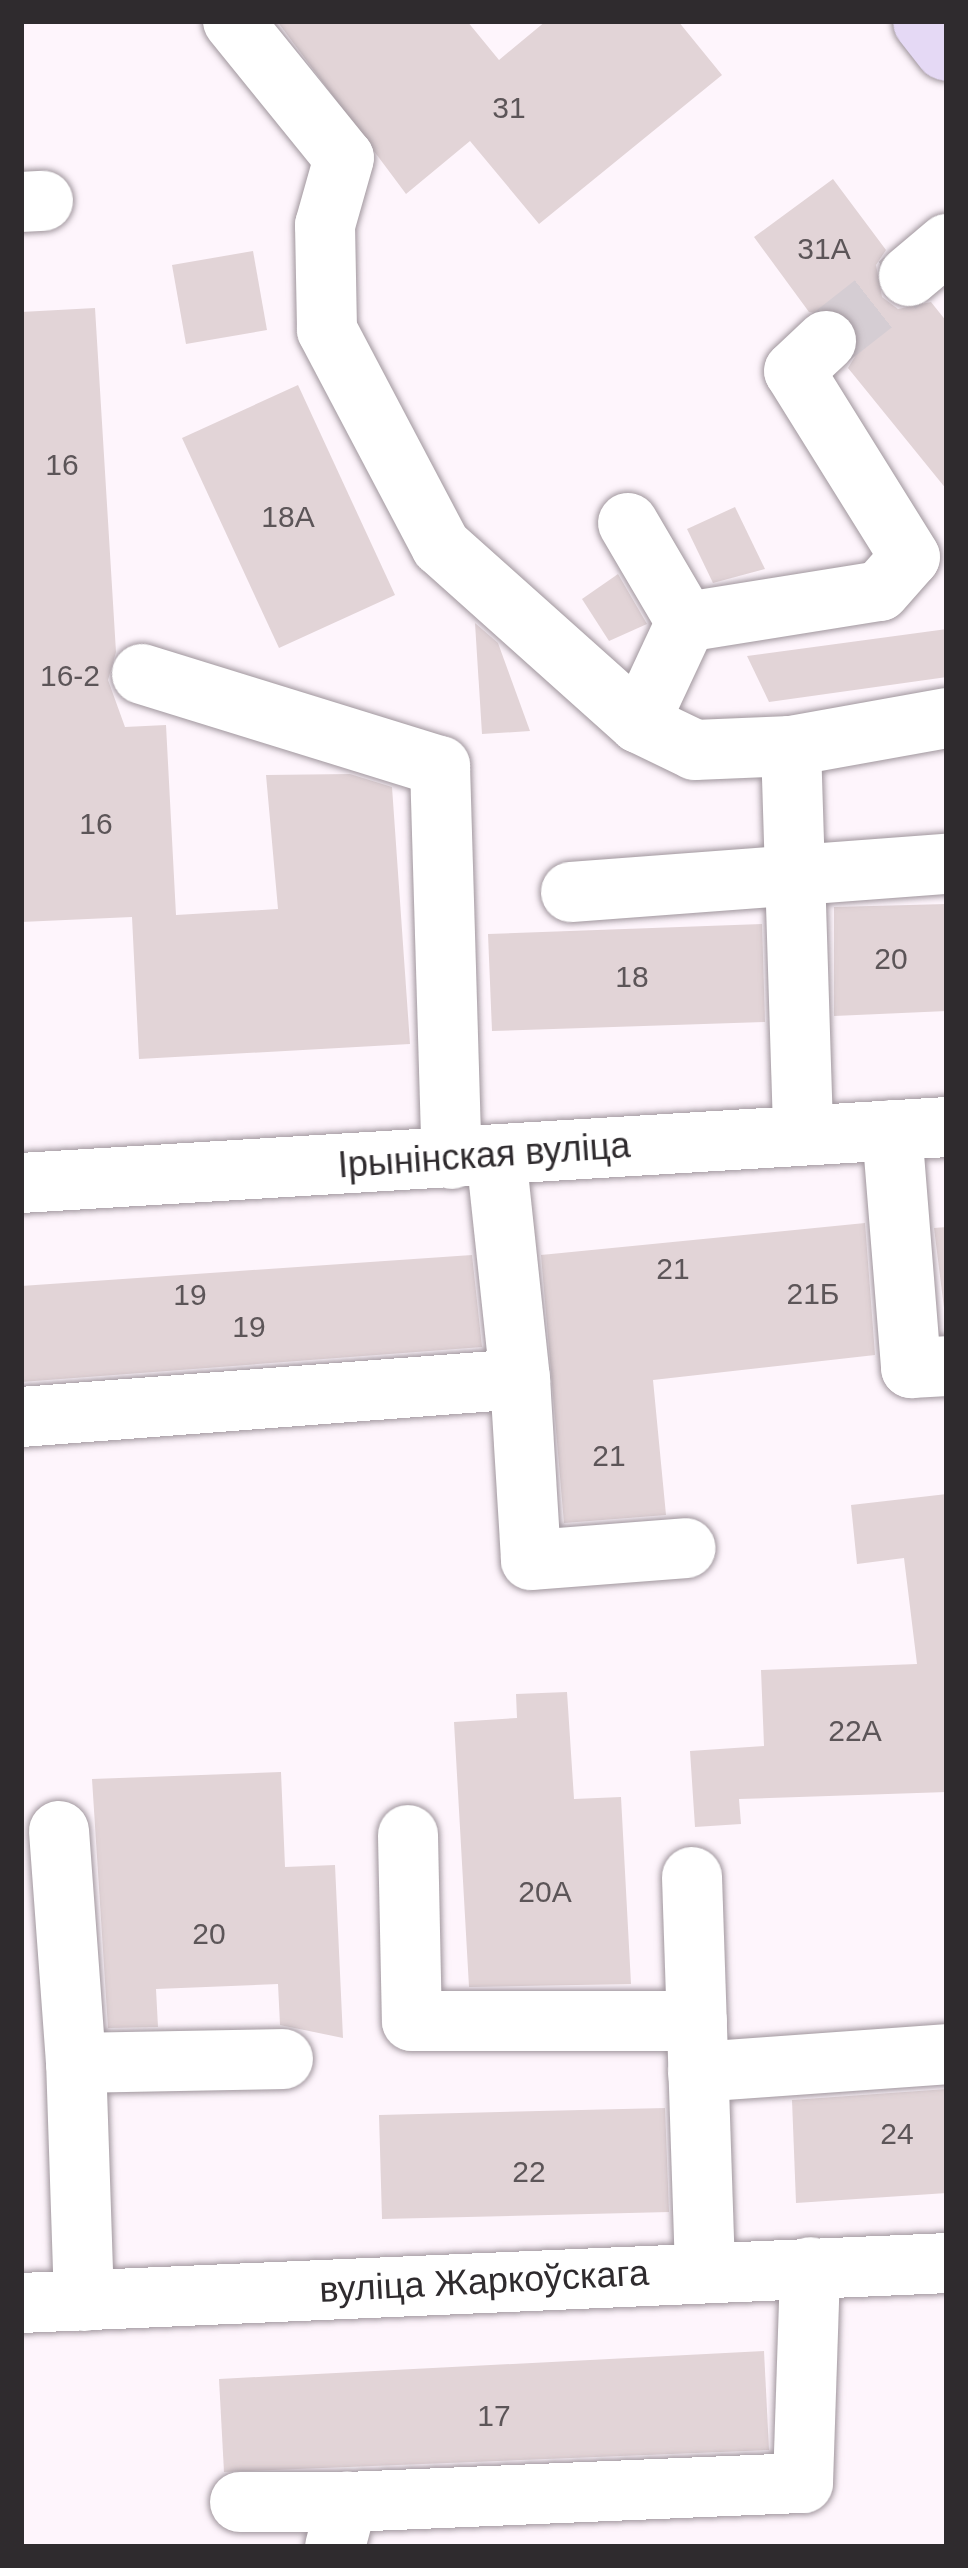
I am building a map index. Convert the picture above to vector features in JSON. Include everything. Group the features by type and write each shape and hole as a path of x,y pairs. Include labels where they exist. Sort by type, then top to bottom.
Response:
{"main road":[{"path":"926,21 947,48"}],"street":[{"path":"232,21 344,158 325,225 327,330 441,546 639,723 695,750 791,746 947,718"},
{"path":"686,622 880,591 910,557 794,370 826,341"},
{"path":"628,523 686,622"},
{"path":"639,723 686,622"},
{"path":"142,674 440,766 474,1157 520,1378 531,1560 686,1548"},
{"path":"791,746 802,1132"},
{"path":"571,892 797,881 947,864"},
{"path":"919,1128 911,1368 947,1366"},
{"name":"Ірынінская вуліца","path":"21,1183 919,1128"},
{"path":"21,1417 520,1378"},
{"path":"59,1831 76,2063 84,2301"},
{"path":"408,1835 412,2021 698,2046 947,2054"},
{"path":"692,1877 704,2270"},
{"path":"76,2063 283,2059"},
{"name":"вуліца Жаркоўскага","path":"21,2303 947,2263"},
{"path":"240,2502 341,2525 803,2483 810,2267"}],"building":[{"path":"277,21 467,21 499,60 546,21 678,21 722,75 539,224 470,141 406,194"},
{"path":"833,179 886,250 876,265 882,297 898,309 931,302 947,322 947,490 848,368 859,350 852,318 809,312 754,237"},
{"path":"253,251 267,330 186,344 172,265"},
{"path":"95,308 116,652 108,680 125,727 166,725 176,915 278,909 266,775 350,774 392,787 410,1044 139,1059 132,917 21,922 21,312"},
{"path":"298,385 395,595 279,648 182,438"},
{"path":"735,507 765,569 713,583 687,529"},
{"path":"618,574 647,624 609,641 582,599"},
{"path":"475,623 498,643 530,731 482,734"},
{"path":"947,629 947,677 769,702 747,656"},
{"path":"947,904 947,1011 834,1016 834,907"},
{"path":"762,924 765,1022 492,1031 488,934"},
{"path":"865,1223 875,1355 653,1380 666,1515 564,1523 541,1255"},
{"path":"947,1227 947,1332 934,1228"},
{"path":"472,1255 482,1347 21,1382 21,1286"},
{"path":"947,1494 947,1792 739,1799 741,1824 695,1827 690,1751 764,1746 761,1670 917,1664 904,1558 857,1564 851,1505"},
{"path":"567,1692 574,1799 621,1797 631,1984 469,1987 454,1722 517,1718 516,1694"},
{"path":"281,1772 285,1867 335,1865 343,2038 280,2025 278,1984 156,1989 158,2027 108,2028 92,1779"},
{"path":"947,2089 947,2193 796,2203 792,2100"},
{"path":"665,2108 669,2212 382,2219 379,2115"},
{"path":"764,2351 769,2450 224,2472 219,2379"}],"tunnel":[{"path":"826,341 909,276"}]}
